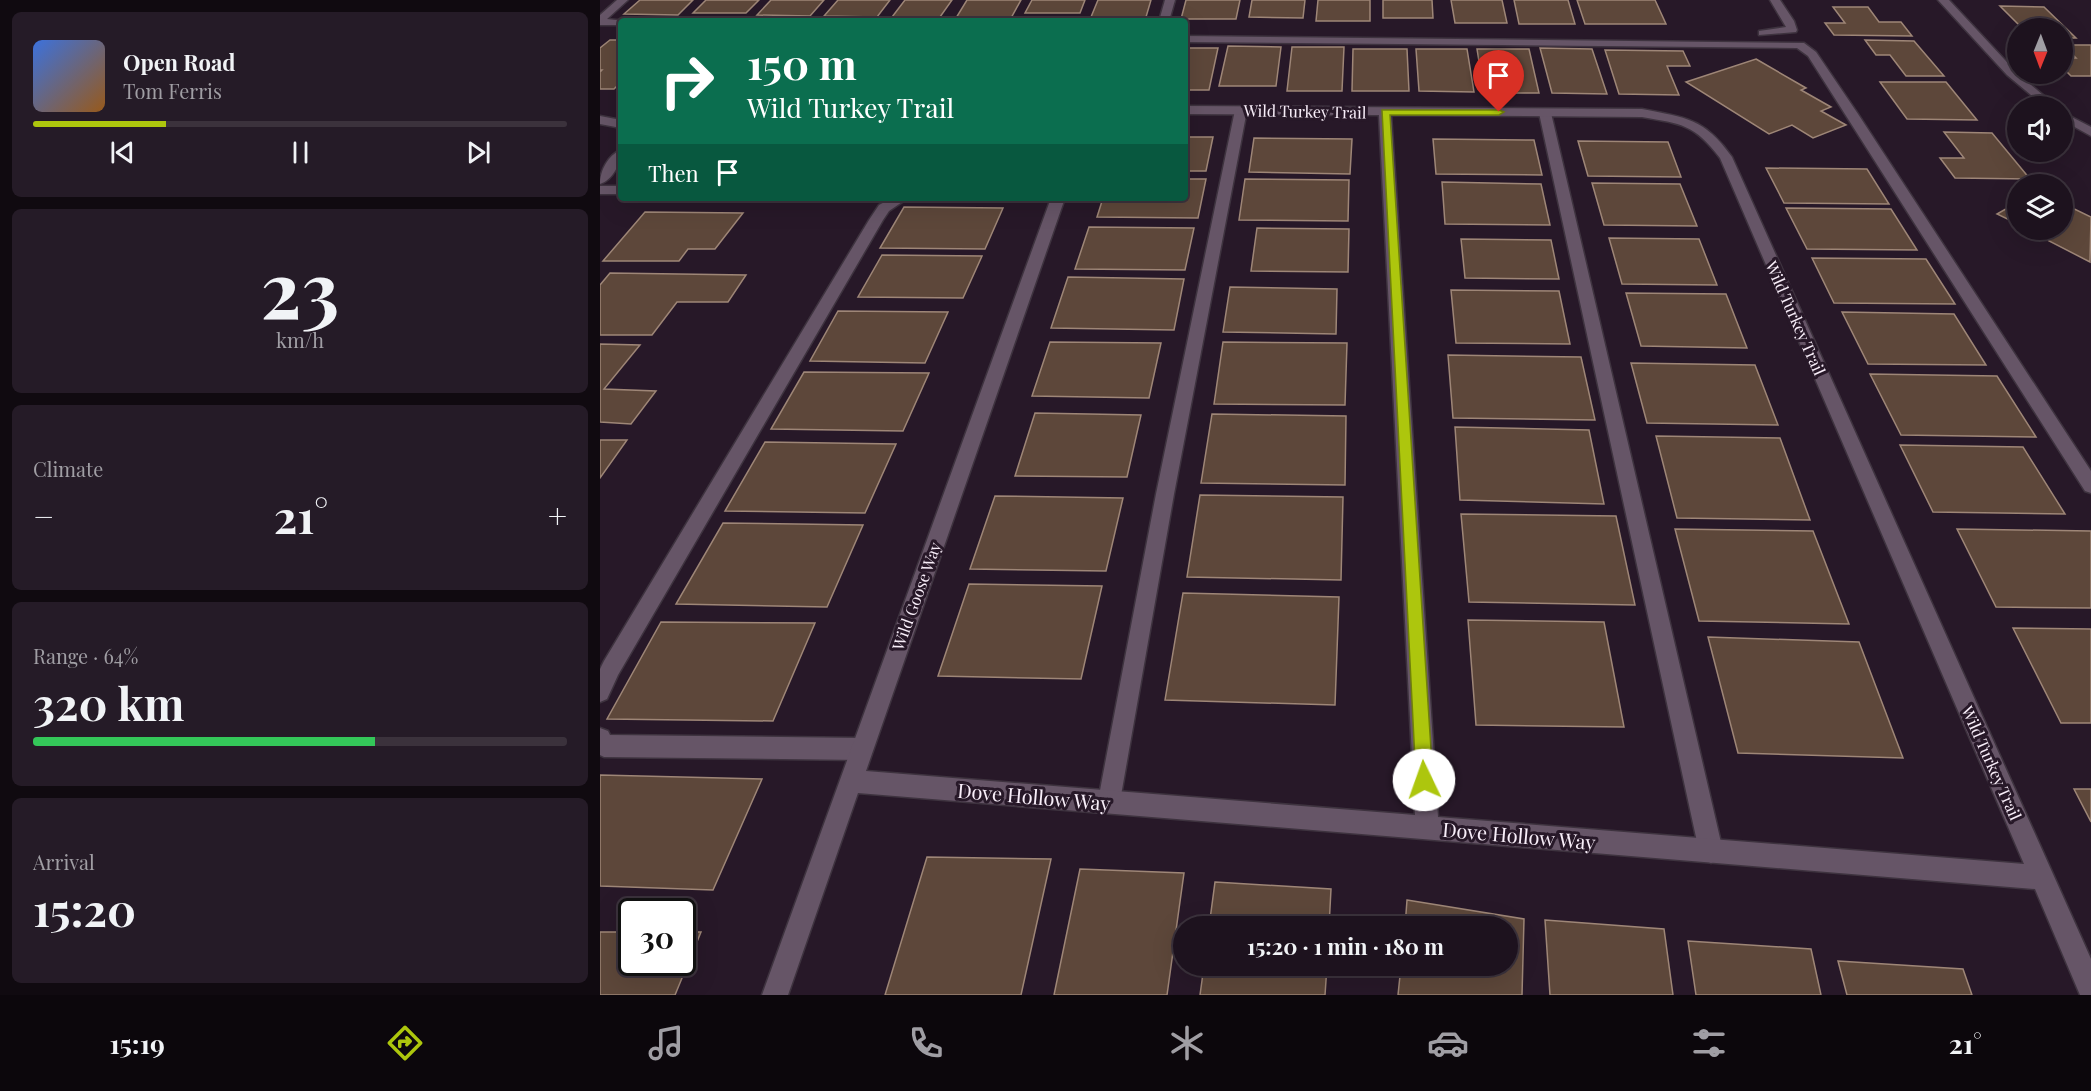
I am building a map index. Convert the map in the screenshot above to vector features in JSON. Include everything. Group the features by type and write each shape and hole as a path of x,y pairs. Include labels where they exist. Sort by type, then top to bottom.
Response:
{"street":[{"path":"600,21 623,0"},
{"path":"1165,18 1170,0"},
{"path":"1753,33 1777,33 1792,30 1789,21 1775,0"},
{"path":"1943,0 2011,73 2038,96"},
{"path":"600,21 618,22"},
{"path":"1188,39 1800,45 1812,54 1852,114 2091,486"},
{"name":"Wild Turkey Trail","path":"1188,110 1642,113 1686,121 1709,135 1726,158 2091,989"},
{"path":"1109,801 1165,494 1241,110"},
{"path":"1385,112 1427,828"},
{"path":"1545,113 1711,851"},
{"path":"600,120 618,123"},
{"path":"2073,121 2091,132"},
{"path":"600,180 618,158"},
{"path":"600,190 618,190"},
{"path":"600,692 611,668 876,220 884,208 896,201"},
{"name":"Wild Goose Way","path":"775,995 1057,201"},
{"path":"600,738 604,746 862,749"},
{"name":"Dove Hollow Way","path":"851,781 2043,878"}],"building":[{"path":"640,0 693,0 678,15 624,14"},
{"path":"706,0 759,0 746,13 693,13"},
{"path":"771,0 824,0 810,16 757,15"},
{"path":"838,0 890,0 877,17 824,16"},
{"path":"905,0 952,0 940,17 892,17"},
{"path":"967,0 1021,0 1011,18 956,18"},
{"path":"1032,0 1085,0 1080,13 1025,13"},
{"path":"1098,0 1151,0 1146,17 1091,17"},
{"path":"1186,0 1240,0 1236,19 1181,18"},
{"path":"1252,0 1305,0 1303,18 1249,17"},
{"path":"1318,0 1370,0 1370,21 1316,21"},
{"path":"1383,0 1432,0 1433,18 1383,18"},
{"path":"1451,0 1502,0 1507,23 1455,23"},
{"path":"1514,0 1568,0 1575,24 1519,24"},
{"path":"1577,0 1655,0 1666,24 1585,24"},
{"path":"2000,6 2044,7 2055,18 2012,18"},
{"path":"1833,7 1868,7 1879,22 1901,22 1912,36 1834,35 1825,23 1845,23"},
{"path":"610,40 618,40 618,85 614,89 600,89 602,70 600,70 600,48"},
{"path":"1865,40 1914,41 1944,76 1906,76 1890,55 1876,55"},
{"path":"2073,45 2091,45 2091,76 2073,76 2073,58 2076,58 2073,55"},
{"path":"1228,46 1281,47 1276,86 1219,86"},
{"path":"1292,47 1344,47 1342,91 1287,91"},
{"path":"1188,48 1218,48 1209,90 1188,90"},
{"path":"1540,48 1592,49 1607,94 1552,93"},
{"path":"1353,49 1407,49 1409,91 1352,91"},
{"path":"1416,49 1467,49 1474,92 1419,91"},
{"path":"1477,49 1529,49 1539,93 1484,93"},
{"path":"1605,50 1683,51 1690,66 1667,66 1679,95 1619,94"},
{"path":"1756,59 1806,88 1801,90 1831,107 1821,111 1846,125 1813,138 1792,125 1769,134 1686,82"},
{"path":"1880,82 1946,82 1977,120 1907,119"},
{"path":"1944,132 1992,133 2007,151 2007,162 2016,162 2026,174 2007,174 2007,179 1955,178 1940,158 1964,158"},
{"path":"1188,137 1213,137 1206,171 1188,171"},
{"path":"1254,138 1352,139 1350,174 1249,172"},
{"path":"1433,139 1534,140 1542,175 1436,174"},
{"path":"1578,141 1668,142 1681,177 1588,176"},
{"path":"1766,168 1867,169 1889,204 1784,203"},
{"path":"1188,179 1206,179 1198,218 1097,217 1102,201 1188,201"},
{"path":"1245,179 1349,180 1348,221 1239,220"},
{"path":"1442,182 1541,184 1550,225 1445,224"},
{"path":"1592,183 1680,184 1697,226 1604,225"},
{"path":"904,207 1003,208 985,249 880,248"},
{"path":"1786,208 1891,209 1917,250 1807,249"},
{"path":"2007,208 2007,219 1997,214"},
{"path":"2073,208 2091,217 2090,262 2047,240 2073,240"},
{"path":"645,212 743,213 715,249 688,249 679,261 603,261"},
{"path":"1089,227 1194,228 1185,270 1075,269"},
{"path":"1257,228 1349,229 1348,272 1251,271"},
{"path":"1609,238 1699,239 1717,285 1622,284"},
{"path":"1461,239 1551,240 1559,279 1465,278"},
{"path":"882,255 982,256 963,298 858,297"},
{"path":"1812,258 1926,259 1955,304 1834,303"},
{"path":"610,273 746,275 728,302 677,302 652,335 600,335 600,285"},
{"path":"1068,277 1184,279 1174,330 1051,328"},
{"path":"1230,287 1337,289 1336,334 1223,332"},
{"path":"1451,290 1559,291 1570,344 1456,343"},
{"path":"1626,293 1726,294 1747,348 1641,346"},
{"path":"838,311 948,312 925,363 810,361"},
{"path":"1842,312 1954,314 1986,365 1868,364"},
{"path":"1050,342 1161,343 1149,398 1032,396"},
{"path":"1223,342 1347,343 1345,405 1214,404"},
{"path":"600,344 640,345 604,389 656,391 631,424 600,422"},
{"path":"1448,355 1581,357 1595,420 1453,418"},
{"path":"1631,363 1755,365 1778,425 1647,423"},
{"path":"804,372 929,373 903,431 771,429"},
{"path":"1870,374 1997,376 2036,437 1901,435"},
{"path":"1035,413 1141,415 1127,477 1015,476"},
{"path":"1212,414 1346,416 1345,485 1201,483"},
{"path":"1455,427 1589,430 1604,504 1460,500"},
{"path":"1656,436 1780,438 1810,520 1677,518"},
{"path":"600,440 627,440 600,478"},
{"path":"765,442 896,444 865,513 725,511"},
{"path":"1900,445 2023,447 2065,514 1933,512"},
{"path":"1200,495 1343,497 1341,580 1187,577"},
{"path":"995,496 1123,498 1106,571 970,569"},
{"path":"1461,514 1616,516 1635,605 1469,602"},
{"path":"723,523 863,525 827,607 676,604"},
{"path":"1675,529 1813,531 1849,624 1699,621"},
{"path":"1957,529 2091,531 2091,608 1996,607"},
{"path":"969,584 1102,586 1081,679 938,676"},
{"path":"1183,593 1339,597 1335,705 1165,700"},
{"path":"1468,620 1604,622 1624,727 1476,725"},
{"path":"661,622 815,623 773,721 607,719"},
{"path":"2013,628 2091,629 2091,723 2061,723"},
{"path":"1708,637 1859,642 1903,758 1738,753"},
{"path":"600,775 762,779 713,890 600,886"},
{"path":"2074,789 2091,789 2091,822"},
{"path":"927,857 1051,859 1021,995 885,995"},
{"path":"1080,869 1184,873 1178,916 1173,916 1173,952 1167,995 1054,995"},
{"path":"1215,882 1331,889 1330,916 1210,916"},
{"path":"1407,900 1506,916 1406,916"},
{"path":"1518,918 1524,919 1522,995 1398,995 1400,976 1518,976"},
{"path":"1545,920 1664,929 1673,995 1550,995"},
{"path":"600,932 618,932 618,976 683,976 675,995 600,995"},
{"path":"696,932 701,932 696,944"},
{"path":"1688,941 1811,949 1821,995 1696,995"},
{"path":"1838,961 1963,969 1972,995 1847,995"},
{"path":"1203,976 1326,976 1325,995 1200,995"}],"route":[{"path":"1424,780 1385,112 1499,112"}]}
